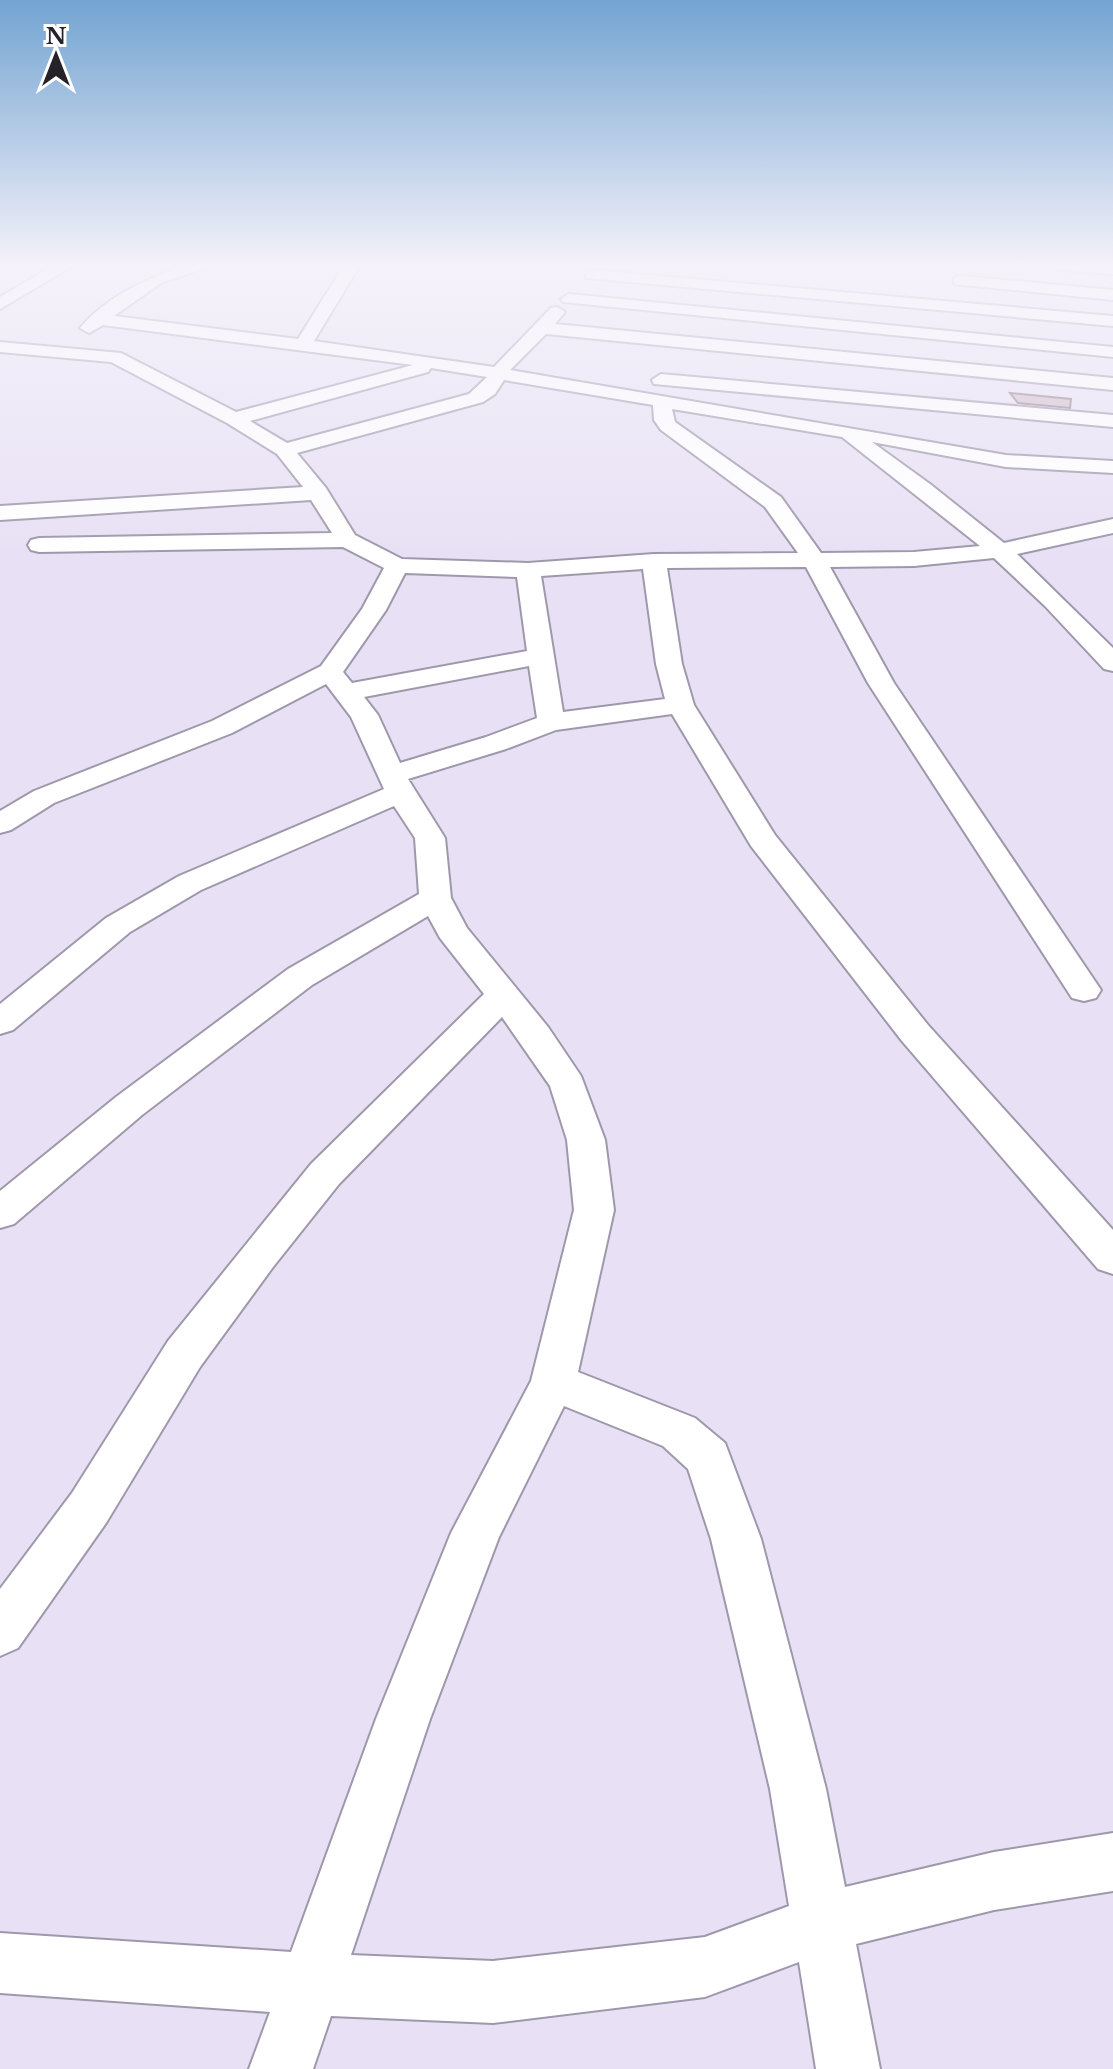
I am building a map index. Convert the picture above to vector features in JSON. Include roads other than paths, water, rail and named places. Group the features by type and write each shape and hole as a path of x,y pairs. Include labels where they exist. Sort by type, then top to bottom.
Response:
{"street":[{"path":"124,362 234,419 284,450 318,493 347,540"},
{"path":"416,362 907,422 1113,421"},
{"path":"284,450 476,398 488,390 509,362"},
{"path":"882,362 1113,384"},
{"path":"907,422 929,362"},
{"path":"234,419 435,364"},
{"path":"501,370 844,433 907,422 1006,461 1113,467"},
{"path":"662,402 664,420 668,426 773,502 814,559 881,683 1084,990"},
{"path":"844,433 907,475 972,525 1110,656"},
{"path":"0,513 318,493"},
{"path":"39,545 347,540 397,566 528,570 654,561 914,559 998,551 1113,526"},
{"path":"654,561 669,664 680,705 762,839 915,1033 1113,1258"},
{"path":"338,682 397,566"},
{"path":"528,570 551,722"},
{"path":"0,824 44,797 338,682 541,656"},
{"path":"281,2069 403,1719 476,1533 553,1382 594,1210 586,1140 568,1085 452,931 435,898 430,838 396,783 364,715 338,682"},
{"path":"0,1022 118,925 190,883 396,783 551,722 680,705"},
{"path":"0,1213 129,1106 300,977 435,898"},
{"path":"0,1631 89,1508 184,1354 258,1256 325,1174 503,995"},
{"path":"553,1382 679,1432 708,1457 744,1568 798,1789 848,2069"},
{"path":"0,1963 309,1984 493,1992 705,1967 824,1923 891,1904 994,1881 1113,1862"}]}
